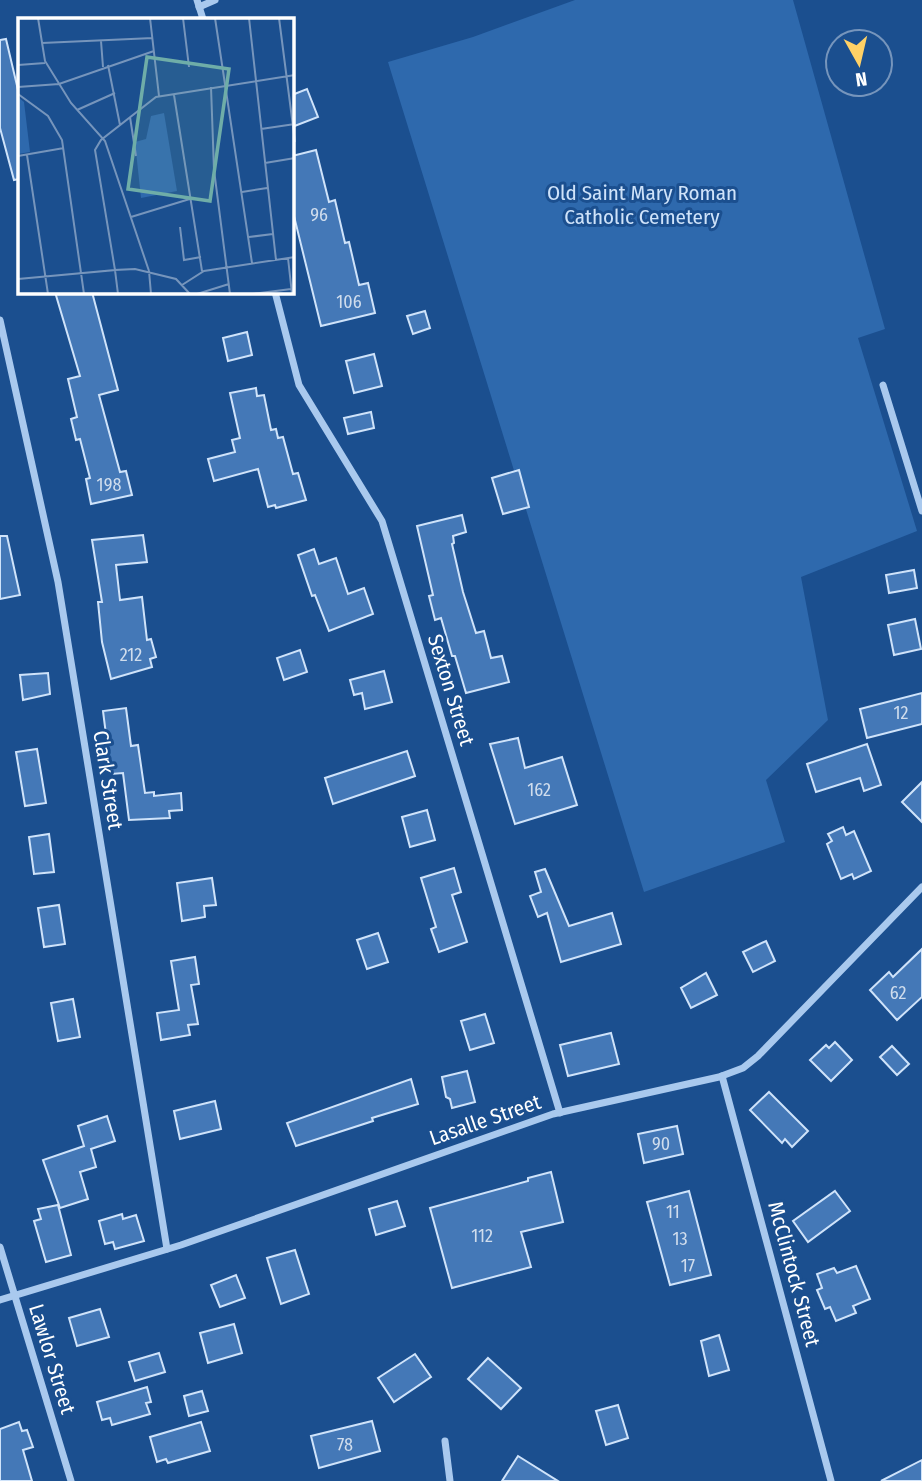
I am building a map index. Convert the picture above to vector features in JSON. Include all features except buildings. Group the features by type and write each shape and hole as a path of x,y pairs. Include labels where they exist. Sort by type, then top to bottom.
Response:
{"street":[{"path":"198,4 215,0"},
{"name":"Sexton Street","path":"276,294 299,384 382,522 560,1112"},
{"name":"Clark Street","path":"0,320 58,582 167,1249"},
{"path":"883,385 922,511"},
{"name":"Lasalle Street","path":"0,1300 167,1249 560,1112 722,1076 743,1068 758,1056 922,887"},
{"name":"McClintock Street","path":"722,1076 831,1481"},
{"name":"Lawlor Street","path":"0,1247 71,1481"},
{"path":"446,1441 450,1481"}],"green space":[{"name":"Old Saint Mary Roman Catholic Cemetery","path":"575,0 793,0 885,329 858,338 917,531 801,577 828,720 766,780 785,842 644,892 388,62 473,37"}]}
